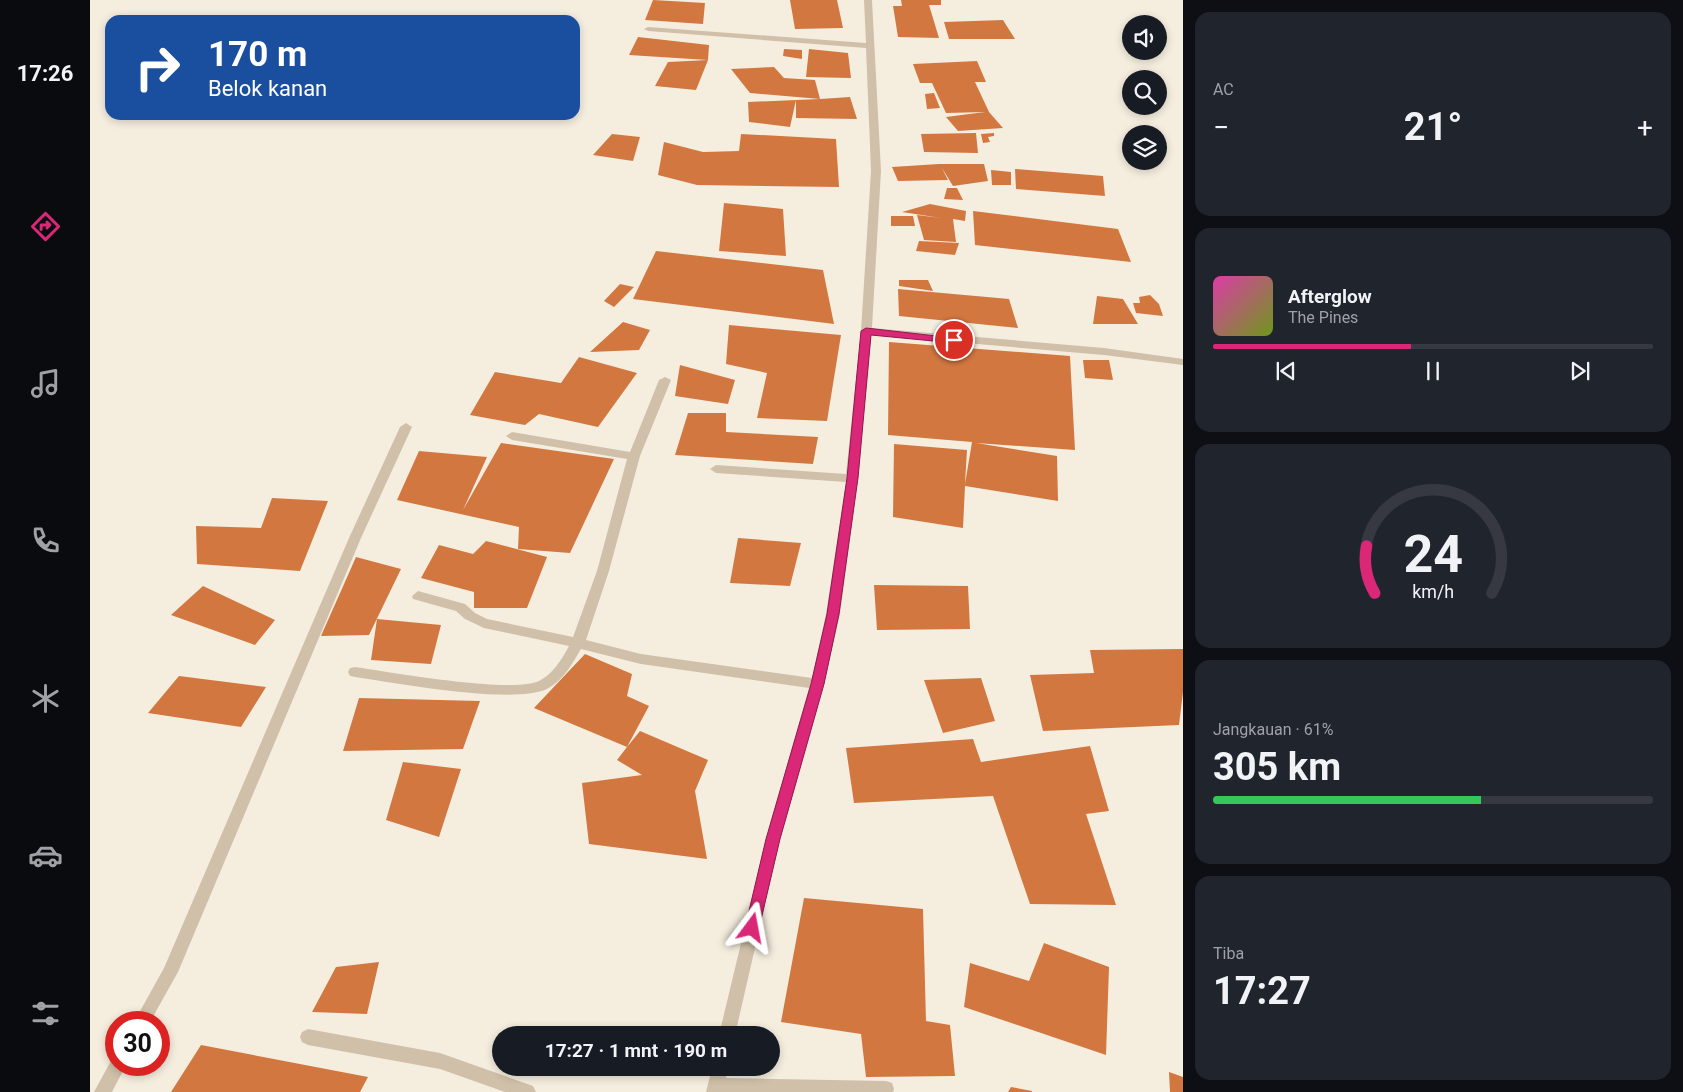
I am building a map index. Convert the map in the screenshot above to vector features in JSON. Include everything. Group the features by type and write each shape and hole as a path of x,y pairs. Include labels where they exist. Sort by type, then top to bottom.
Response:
{"street":[{"path":"729,1026 773,839 818,684 833,614 852,478 866,331 876,171 868,0"},
{"path":"648,29 870,46"},
{"path":"866,331 936,339 1135,354 1183,362"},
{"path":"354,672 488,688 533,690 553,679 578,643 603,571 634,456 665,380"},
{"path":"148,1011 170,972 355,538 406,427"},
{"path":"512,436 634,456"},
{"path":"716,469 852,478"},
{"path":"418,596 460,607 470,616 484,623 578,643 641,659 818,684"},
{"path":"308,1037 440,1061 527,1092"},
{"path":"103,1092 112,1076"},
{"path":"718,1076 715,1089 886,1089"}],"building":[{"path":"653,0 705,3 703,24 645,20"},
{"path":"790,0 837,0 843,28 795,29"},
{"path":"901,0 941,0 941,5 929,5 939,38 898,37 893,6 902,6"},
{"path":"1003,20 1015,39 949,39 944,22"},
{"path":"638,37 709,45 708,60 629,55"},
{"path":"784,49 802,50 802,59 783,56"},
{"path":"809,49 848,53 851,78 806,77"},
{"path":"708,60 696,90 655,86 668,62"},
{"path":"977,61 986,82 975,82 989,112 1003,128 958,131 946,117 985,112 946,113 932,83 920,83 913,64"},
{"path":"774,67 784,78 815,80 820,99 750,93 731,69"},
{"path":"934,93 940,108 927,109 925,94"},
{"path":"850,97 857,119 796,118 796,100"},
{"path":"796,100 790,127 749,122 748,102"},
{"path":"976,133 978,153 924,152 921,134"},
{"path":"994,133 994,136 988,137 990,142 983,143 981,134"},
{"path":"612,134 640,137 633,161 593,155"},
{"path":"741,134 836,139 839,187 697,185 658,175 664,142 703,152 739,151"},
{"path":"984,164 988,181 953,186 942,168 948,180 898,181 892,167"},
{"path":"1015,169 1103,176 1105,196 1016,189"},
{"path":"991,170 1011,172 1011,185 992,185"},
{"path":"947,188 957,188 963,200 944,199"},
{"path":"724,203 783,209 786,256 719,251"},
{"path":"930,204 966,211 965,221 953,219 956,242 924,240 917,215 941,218 902,212"},
{"path":"973,211 1118,229 1131,262 975,245"},
{"path":"891,216 913,216 915,226 891,226"},
{"path":"919,241 959,243 955,255 916,251"},
{"path":"656,251 823,270 834,324 633,299"},
{"path":"899,280 928,280 933,291 899,286"},
{"path":"620,284 634,287 614,307 604,301"},
{"path":"898,289 1009,299 1018,328 899,316"},
{"path":"1150,295 1159,304 1163,316 1136,313 1133,303 1140,303 1139,297"},
{"path":"1097,296 1123,299 1138,324 1093,324"},
{"path":"623,322 650,330 639,350 590,352"},
{"path":"729,325 841,335 827,421 757,418 767,373 726,364"},
{"path":"889,342 1070,356 1075,450 976,443 1057,456 1058,501 965,486 963,528 893,517 894,444 967,450 965,484 972,442 888,435"},
{"path":"579,357 637,373 598,427 539,414 525,425 470,415 495,372 561,383"},
{"path":"1083,360 1109,360 1113,380 1085,378"},
{"path":"680,365 735,380 728,404 675,396"},
{"path":"688,413 726,413 726,432 818,437 813,464 675,455"},
{"path":"501,443 614,459 570,553 518,549 519,527 397,500 419,451 487,457 463,510"},
{"path":"272,498 328,501 300,571 197,564 196,526 261,528"},
{"path":"738,538 801,543 790,586 730,583"},
{"path":"486,541 547,557 527,608 474,608 474,592 421,578 439,545 473,554"},
{"path":"356,557 401,569 369,635 321,636"},
{"path":"874,585 968,586 970,629 877,630"},
{"path":"203,586 275,620 255,645 171,615"},
{"path":"377,619 441,625 431,664 371,660"},
{"path":"1183,649 1183,692 1179,725 1043,731 1030,675 1094,673 1090,650"},
{"path":"585,654 632,674 627,696 649,706 627,747 534,708"},
{"path":"179,676 266,687 241,727 148,713"},
{"path":"981,678 995,721 943,733 924,680"},
{"path":"359,698 480,701 463,749 343,751"},
{"path":"640,731 708,760 695,791 707,859 589,844 582,783 642,775 617,760"},
{"path":"973,739 981,762 1090,746 1109,811 1086,814 1116,905 1030,904 993,796 854,803 846,748"},
{"path":"403,762 461,769 439,837 386,820"},
{"path":"804,898 923,909 926,1021 950,1025 955,1076 866,1077 861,1034 781,1022"},
{"path":"1044,943 1109,967 1106,1055 964,1007 970,963 1029,981"},
{"path":"379,962 367,1014 312,1012 336,967"},
{"path":"201,1045 368,1077 360,1092 171,1092"},
{"path":"1169,1072 1183,1077 1183,1092 1170,1092"},
{"path":"1011,1087 1032,1091 1032,1092 1008,1092"}],"route":[{"path":"752,928 773,839 818,684 833,614 852,478 861,364 866,331 954,340"}]}
